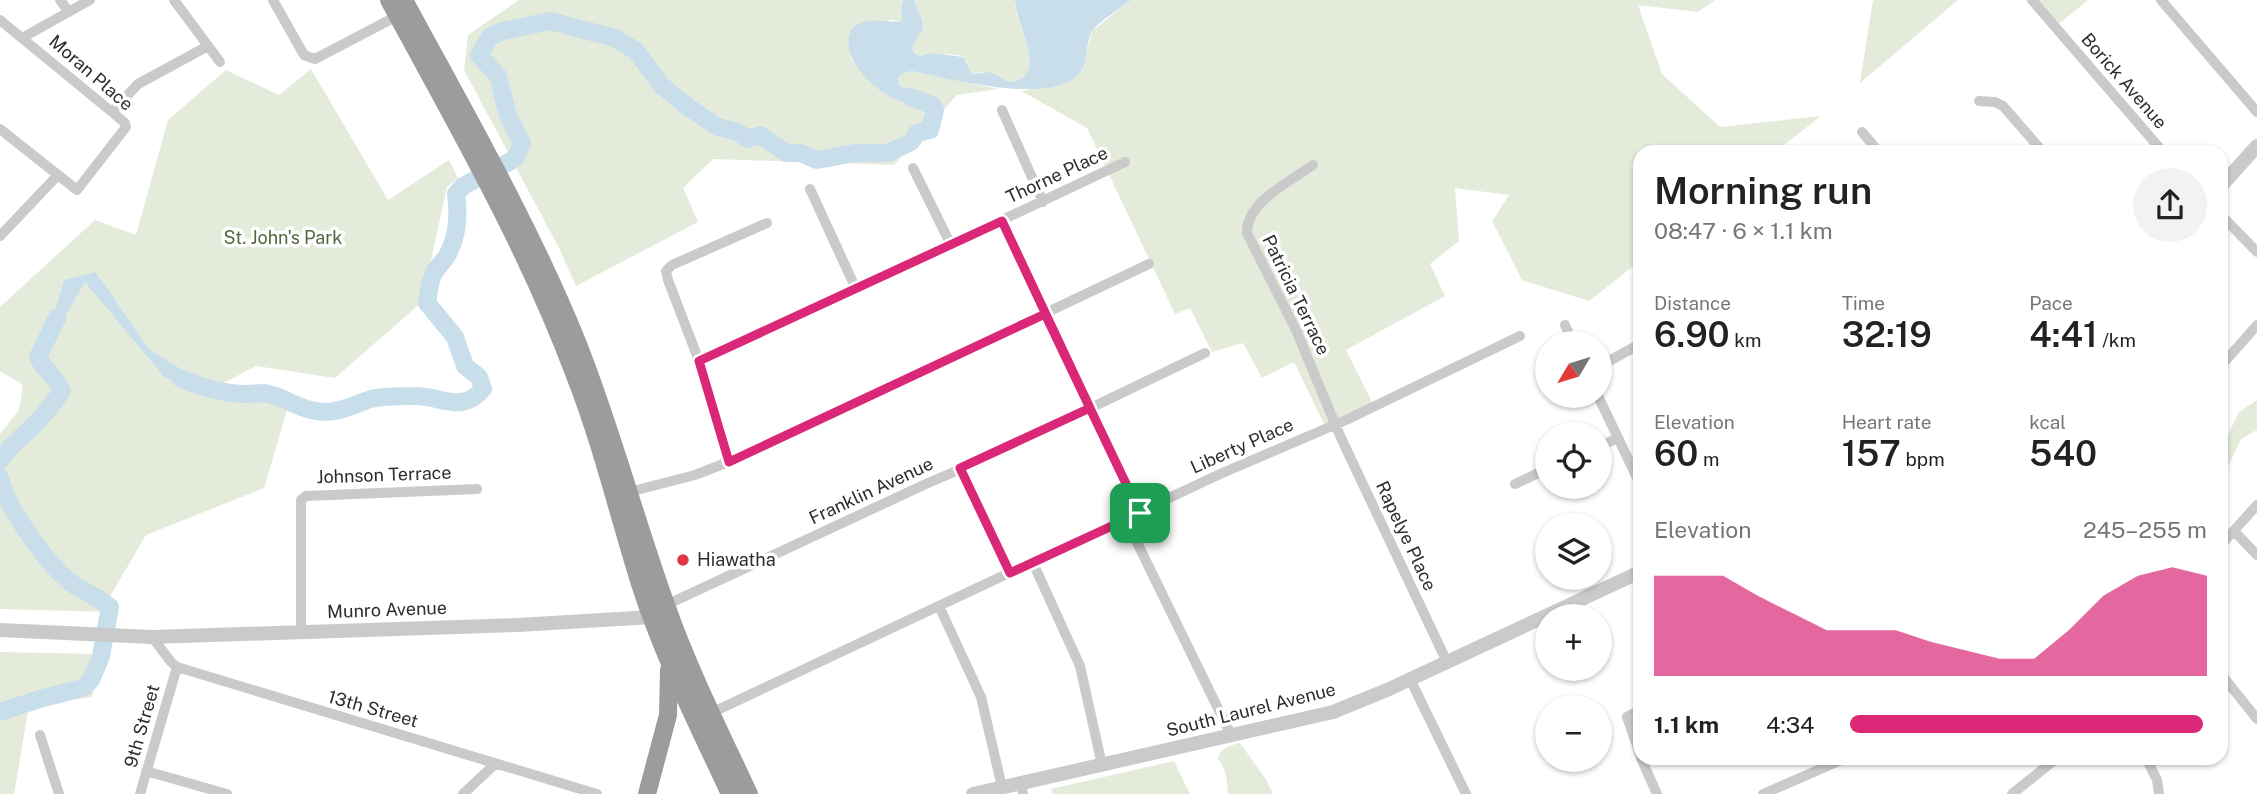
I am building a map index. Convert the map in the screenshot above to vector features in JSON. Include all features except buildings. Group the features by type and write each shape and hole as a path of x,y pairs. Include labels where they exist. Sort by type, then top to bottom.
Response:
{"highway":[{"path":"396,5 484,161 528,261 575,374 652,618 730,794"},
{"path":"493,179 533,242 579,345 678,639 749,794"},
{"path":"647,794 668,715 668,659"}],"street":[{"path":"60,0 69,12"},
{"path":"22,38 90,0"},
{"path":"174,0 220,62"},
{"path":"273,0 304,55 311,59 315,59 396,5"},
{"name":"Borick Avenue","path":"2032,0 2157,145"},
{"path":"2161,0 2257,112"},
{"name":"Moran Place","path":"0,20 125,123 126,127 77,190 58,175"},
{"path":"112,112 138,85 208,46"},
{"path":"1979,101 1995,102 2003,106 2037,145"},
{"path":"1002,110 1043,202"},
{"path":"0,129 58,175 0,236"},
{"path":"1862,132 1873,145"},
{"path":"2228,178 2257,146"},
{"name":"Thorne Place","path":"699,361 1125,162"},
{"name":"Patricia Terrace","path":"1313,165 1256,206 1249,217 1247,233 1296,330 1336,424"},
{"path":"913,168 951,245"},
{"path":"810,189 856,289"},
{"path":"1002,221 1140,513"},
{"path":"2228,222 2257,252"},
{"path":"729,462 699,361 666,271 673,265 767,223"},
{"path":"629,492 695,475 729,462 1149,264"},
{"path":"1565,325 1568,331"},
{"path":"2228,358 2257,325"},
{"name":"Liberty Place","path":"711,713 1520,336"},
{"path":"1612,359 1633,348"},
{"name":"Franklin Avenue","path":"666,605 1205,354"},
{"path":"1604,408 1633,469"},
{"name":"Rapelye Place","path":"1336,424 1447,662"},
{"path":"1612,441 1618,438"},
{"path":"960,468 1010,573"},
{"path":"1516,484 1535,475"},
{"name":"Johnson Terrace","path":"301,633 302,500 306,496 477,489"},
{"path":"2228,537 2257,505"},
{"path":"1126,520 1231,735"},
{"path":"2234,531 2257,555"},
{"path":"1033,563 1080,666 1102,765"},
{"name":"South Laurel Avenue","path":"973,794 1002,787 1022,789 1102,765 1333,712 1633,575"},
{"path":"939,606 981,697 1002,787"},
{"name":"Munro Avenue","path":"0,630 152,637 652,618"},
{"path":"152,637 177,667"},
{"name":"13th Street","path":"177,667 597,794"},
{"name":"9th Street","path":"140,794 177,667"},
{"path":"1410,679 1466,794"},
{"path":"2228,683 2257,719"},
{"path":"1633,714 1627,717 1633,734"},
{"path":"40,735 59,794"},
{"path":"463,794 495,764"},
{"path":"1645,765 1657,794"},
{"path":"1763,794 1828,765"},
{"path":"2012,794 2048,765"},
{"path":"2150,765 2157,780 2159,794"},
{"path":"146,771 227,794"}],"green space":[{"path":"519,0 903,0 902,21 890,20 851,58 873,84 902,102 930,105 899,85 898,78 911,71 998,89 957,95 894,165 713,159 683,188 698,222 576,286 559,248 464,70 468,35"},
{"path":"914,0 1015,0 1029,54 1029,72 1021,79 1009,82 983,72 972,74 963,57 958,55 932,53 920,56 914,53 912,47 922,20"},
{"path":"1131,0 1715,0 1698,12 1638,5 1662,74 1720,127 1821,116 1784,145 1633,145 1633,266 1589,301 1522,280 1492,221 1509,195 1455,188 1459,241 1430,264 1445,296 1346,350 1373,404 1325,426 1294,362 1262,378 1243,343 1212,352 1190,308 1175,314 1087,128 1021,91 1061,84 1082,70 1092,31"},
{"path":"1873,0 1958,0 1860,83"},
{"path":"2031,0 2088,0 2055,27"},
{"name":"St. John's Park","path":"311,69 388,200 449,160 458,178 447,187 422,302 335,378 256,366 220,385 194,377 149,349 96,272 64,281 44,351 85,281 165,378 288,407 264,488 146,535 109,598 107,612 0,609 0,434 19,410 23,385 0,371 0,307 95,220 136,235 168,120 226,70 279,95"},
{"path":"2257,400 2257,430 2241,439 2228,467 2228,435 2239,412"},
{"path":"0,652 99,654 92,697 29,706 14,794 0,794"},
{"path":"1240,743 1273,794 1228,794 1225,771 1218,759 1223,749"},
{"path":"1174,761 1190,794 1053,794 1051,789"}],"water":[{"path":"903,0 914,0 922,20 923,28 912,47 914,53 920,56 932,53 963,57 972,74 991,72 1009,82 1022,78 1028,71 1030,61 1015,0 1131,0 1093,30 1081,71 1068,82 1049,88 1026,89 974,84 911,71 898,78 899,85 932,105 894,99 869,81 851,55 849,36 853,29 869,21 902,21"},
{"path":"96,272 149,349 194,377 232,389 285,391 293,396 293,404 288,407 165,378 85,282 42,355 64,280"}],"waterway":[{"path":"180,378 226,392 264,393 325,412 387,397 424,396 450,402 467,401 483,389 479,377 465,366 455,337 427,303 433,275 447,256 456,232 456,194 463,186 511,161 516,157 522,143 508,116 498,76 479,55 490,37 503,31 550,21 615,38 636,51 661,85 718,127 738,132 747,139 760,135 786,153 800,153 817,160 855,153 888,153 911,142 917,133 930,130 935,110 932,105 910,97"},
{"path":"0,461 9,448 42,417 62,391 38,357 57,318"},
{"path":"0,478 10,504 49,561 74,585 110,607 101,656 91,680 83,688 0,712"}],"place":[{"name":"Hiawatha","path":"683,560"}],"route":[{"path":"1140,513 1010,573 960,468 1090,408 1002,221 699,361 729,462 1045,314 1090,408 1140,513"}]}
